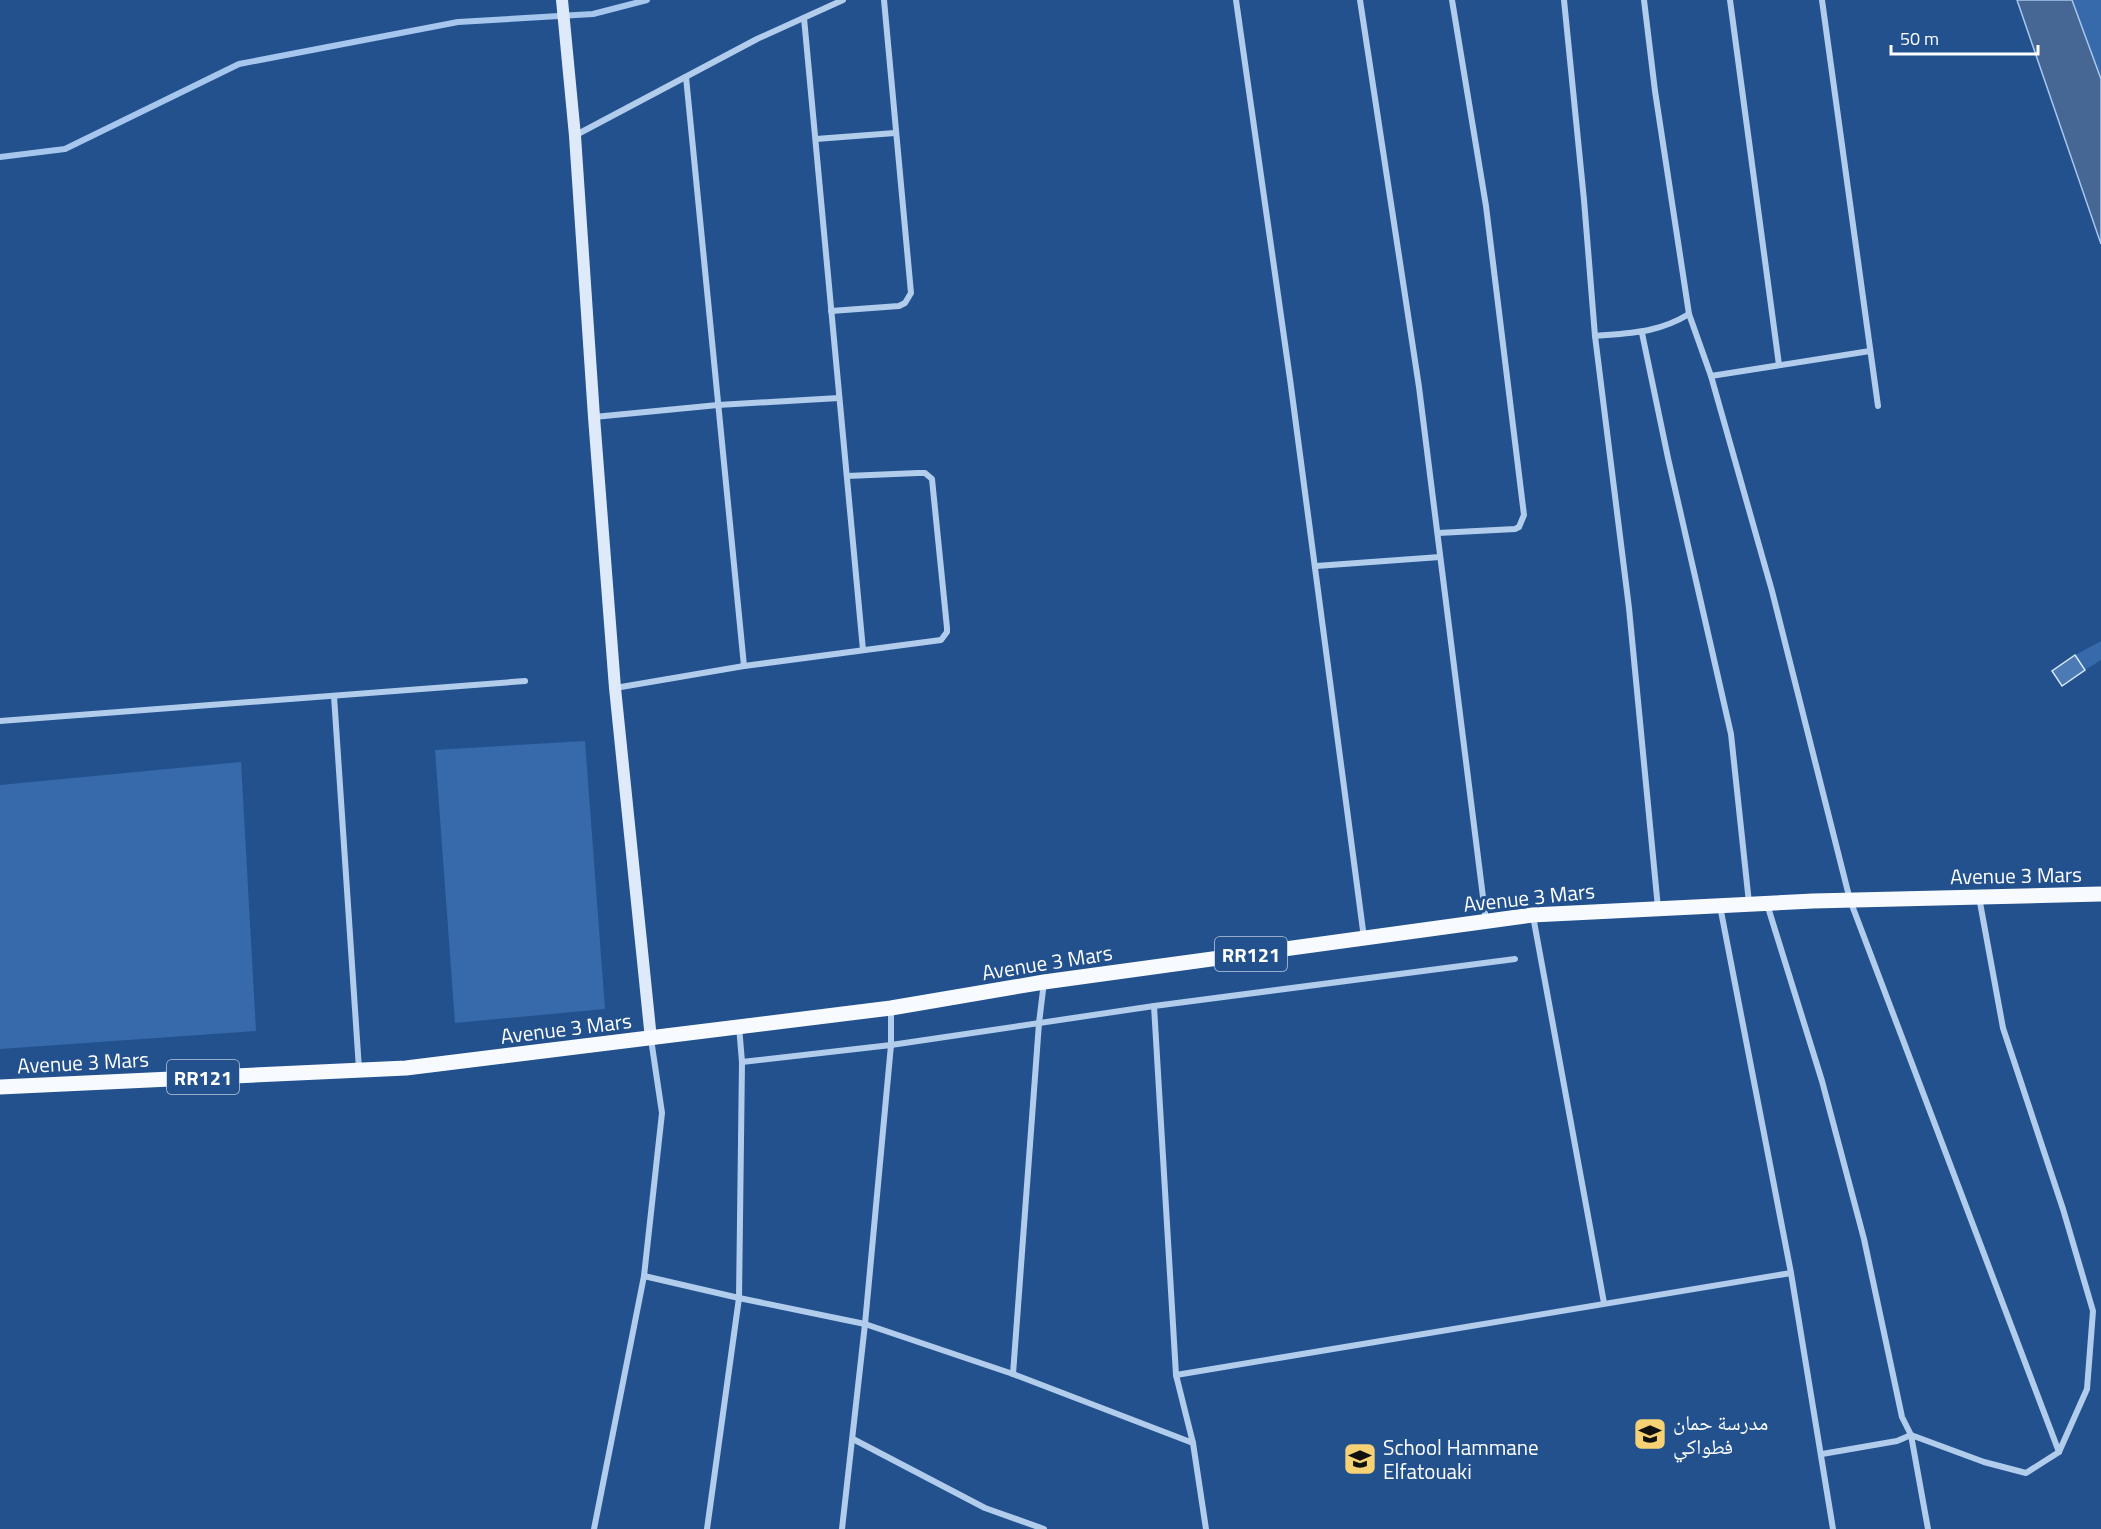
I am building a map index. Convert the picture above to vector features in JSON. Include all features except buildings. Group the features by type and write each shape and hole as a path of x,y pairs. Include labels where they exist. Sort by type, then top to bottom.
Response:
{"main road":[{"name":"Avenue 3 Mars","path":"0,1087 406,1068 891,1008 1044,982 1532,915 1767,903 2101,894"}],"street":[{"path":"562,0 575,136 615,688 651,1039 662,1113 644,1276 594,1529"},
{"path":"575,136 757,39 843,0"},
{"path":"831,310 899,306 909,298 911,286 884,0"},
{"path":"1236,0 1316,566 1364,939"},
{"path":"1360,0 1419,387 1486,921"},
{"path":"1438,534 1515,529 1519,527 1524,515 1486,206 1452,0"},
{"path":"1563,0 1584,200 1595,336 1629,608 1658,908"},
{"path":"1644,0 1655,91 1689,314 1711,376 1772,591 1851,900 2059,1452"},
{"path":"1730,0 1779,365"},
{"path":"1822,0 1878,405"},
{"path":"804,18 863,650"},
{"path":"686,77 744,666"},
{"path":"816,139 896,133"},
{"path":"1595,336 1642,333 1668,326 1689,314"},
{"path":"1642,333 1670,468 1731,734 1749,904"},
{"path":"1711,376 1870,351"},
{"path":"594,417 718,405 839,398"},
{"path":"615,688 744,666 941,640 947,632 932,479 925,473 847,476"},
{"path":"1316,566 1440,557"},
{"path":"0,721 525,681"},
{"path":"334,696 359,1071"},
{"path":"1822,1454 1897,1441 1911,1436 1984,1462 2026,1473 2059,1452 2087,1389 2093,1311 2063,1209 2003,1028 1979,897"},
{"path":"1767,903 1822,1081 1863,1239 1902,1417 1911,1436 1928,1529"},
{"path":"1720,905 1791,1273 1833,1529"},
{"path":"1532,915 1604,1303"},
{"path":"742,1062 891,1044 1154,1006 1515,959"},
{"path":"1013,1374 1044,982"},
{"path":"1154,1006 1176,1375 1193,1443 1206,1529"},
{"path":"842,1529 854,1439 865,1324 891,1044 891,1008"},
{"path":"707,1529 739,1298 742,1062 739,1026"},
{"path":"1176,1375 1791,1273"},
{"path":"644,1276 865,1324 1013,1374 1193,1443"},
{"path":"854,1439 985,1508 1044,1529"}],"shaded area":[{"path":"2017,0 2072,0 2101,79 2101,244"},
{"path":"2072,0 2101,0 2101,79"},
{"path":"2101,641 2101,660 2085,670 2075,655"},
{"path":"585,741 605,1009 455,1023 435,750"},
{"path":"241,762 256,1031 0,1049 0,785"}],"waterway":[{"path":"0,157 65,149 239,64 458,22 593,14 647,0"}],"place":[{"name":"مدرسة حمان فطواكي","path":"1650,1434"},
{"name":"School Hammane Elfatouaki","path":"1360,1459"}]}
